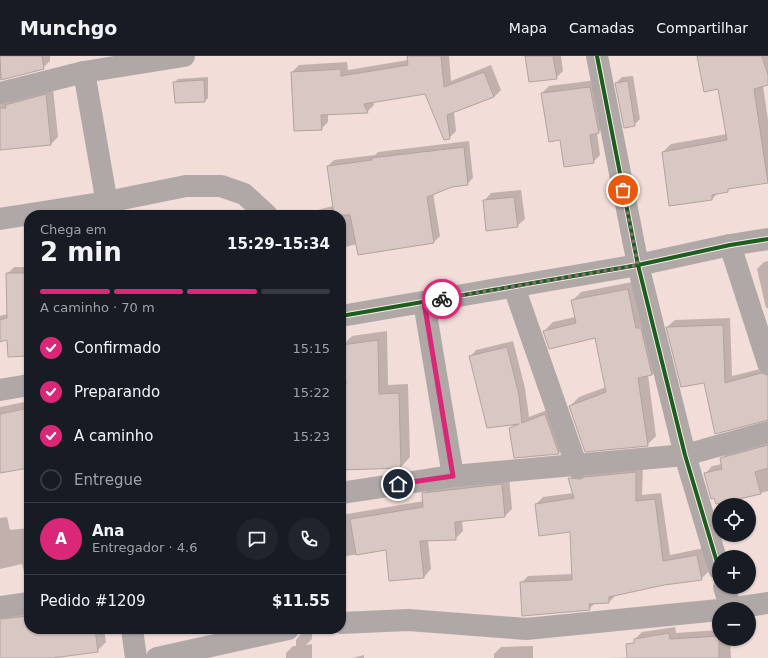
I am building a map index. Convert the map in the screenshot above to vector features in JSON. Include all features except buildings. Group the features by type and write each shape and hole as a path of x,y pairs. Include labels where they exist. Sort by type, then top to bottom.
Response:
{"street":[{"path":"0,93 84,72 184,56"},
{"path":"597,56 638,265 685,456 713,550"},
{"path":"84,72 108,208"},
{"path":"88,210 108,208 186,186 221,186 244,194 262,210"},
{"path":"0,219 24,217"},
{"path":"346,315 638,265 768,238"},
{"path":"730,245 768,363"},
{"path":"514,287 577,466"},
{"path":"424,302 453,476"},
{"path":"0,390 24,386"},
{"path":"346,492 453,476 685,456 768,432"},
{"path":"0,607 24,604"},
{"path":"756,606 768,604"},
{"path":"346,623 408,620 526,628 712,611"},
{"path":"133,634 136,658"},
{"path":"157,658 265,634"}],"cycle path":[{"path":"597,56 638,265 685,455 713,550"},
{"path":"346,315 638,265 730,245 768,239"}],"way so far":[{"path":"442,299 638,265 623,190"}],"route":[{"path":"398,484 453,476 424,302 442,299"}]}
